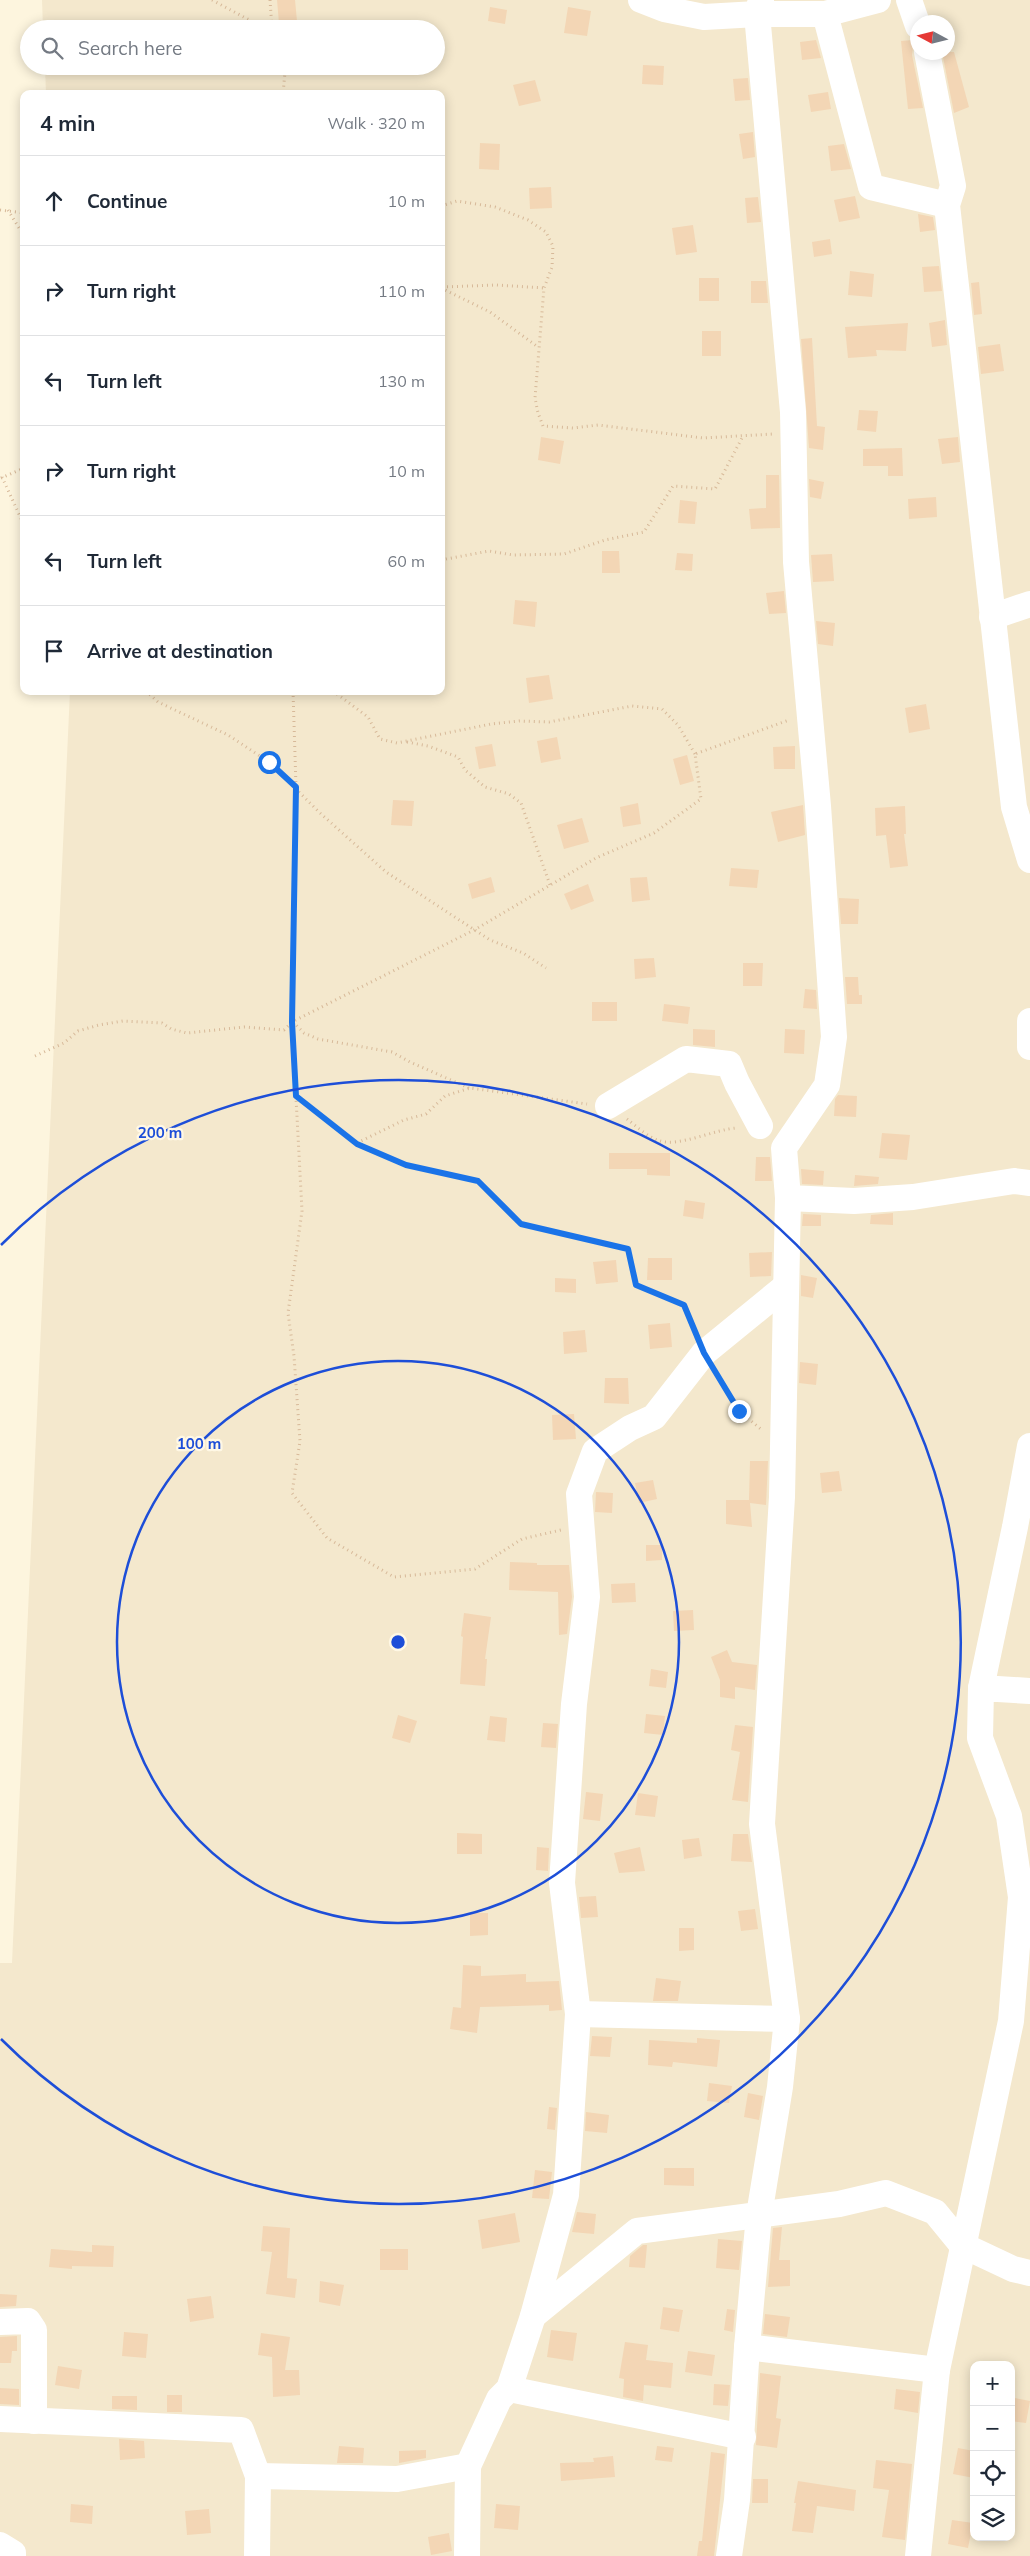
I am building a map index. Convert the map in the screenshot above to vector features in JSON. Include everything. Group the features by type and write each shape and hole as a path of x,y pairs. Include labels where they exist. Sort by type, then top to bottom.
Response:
{"street":[{"path":"641,0 664,9 704,17 759,7 825,14 878,0"},
{"path":"909,0 914,15"},
{"path":"729,2556 738,2500 743,2437 746,2347 759,2215 780,2087 788,2019 762,1824 782,1497 788,1198 784,1148 827,1085 834,1037 796,562 793,433 759,7"},
{"path":"825,14 871,188 947,205"},
{"path":"929,60 953,186 947,205 992,617 1030,860"},
{"path":"992,617 1030,604"},
{"path":"1030,1021 1030,1047"},
{"path":"608,1106 686,1060 729,1064 760,1126"},
{"path":"788,1198 854,1201 913,1196 1014,1181 1030,1183"},
{"path":"467,2556 468,2466 499,2399 509,2389 533,2316 566,2195 578,2014 562,1883 574,1704 587,1597 579,1494 595,1451 630,1428 654,1417 704,1353 786,1286"},
{"path":"918,2556 937,2370 1011,2021 1021,1897 1010,1816 980,1738 981,1688 1016,1527 1030,1446"},
{"path":"981,1688 1030,1691"},
{"path":"578,2014 788,2019"},
{"path":"533,2316 637,2231 839,2204 886,2193 935,2212 962,2245 1013,2270 1030,2273"},
{"path":"0,2322 28,2321 34,2330 34,2421"},
{"path":"746,2347 937,2370"},
{"path":"509,2389 743,2437"},
{"path":"0,2419 240,2430 258,2476 258,2556"},
{"path":"258,2476 397,2479 468,2466"},
{"path":"0,2546 13,2553 12,2556"}],"path":[{"path":"212,0 249,20"},
{"path":"270,0 271,20"},
{"path":"283,90 284,75"},
{"path":"445,205 457,201 495,207 528,220 546,232 553,246 552,267 544,288 535,398 543,426 573,428 598,425 703,438 793,433"},
{"path":"0,210 20,212"},
{"path":"8,210 20,230"},
{"path":"445,288 496,285 544,288"},
{"path":"445,290 490,312 538,347"},
{"path":"445,559 489,551 513,555 564,554 604,540 644,532 673,486 715,489 744,436"},
{"path":"20,470 1,478 20,517"},
{"path":"150,695 158,702 228,735 269,762 320,813 386,872 476,929 490,940 523,953 546,968"},
{"path":"293,695 296,787 292,1022 302,1211 288,1313 294,1356 300,1441 292,1493 327,1538 394,1577 475,1569 522,1539 582,1526"},
{"path":"35,1056 64,1042 78,1031 99,1024 123,1021 162,1023 172,1029 187,1033 244,1026 284,1030 292,1022 476,929 596,858 654,833 701,799 695,754 678,725 662,709 632,706 549,722 519,721 491,724 396,743 380,739 368,718 338,695"},
{"path":"695,754 809,714"},
{"path":"404,742 428,746 458,757 465,770 485,787 509,794 521,803 550,885"},
{"path":"292,1022 304,1033 318,1039 392,1052 410,1062 470,1088 608,1106 660,1142 692,1139 724,1128 760,1126"},
{"path":"357,1144 404,1120 426,1114 445,1096 470,1088"},
{"path":"296,1096 357,1144 406,1165 478,1181 521,1224 628,1249 636,1285 684,1305 704,1353 739,1411 783,1448"}],"shaded area":[{"path":"42,0 1030,0 1030,2556 0,2556 0,1963 12,1963 70,695 445,695 445,90 46,90 45,75 445,75 445,20 43,20"}],"building":[{"path":"277,0 295,0 297,20 279,20"},
{"path":"490,7 507,10 505,24 488,21"},
{"path":"568,7 591,11 587,36 564,33"},
{"path":"816,40 821,58 802,60 800,42"},
{"path":"910,40 910,60 913,60 923,108 908,109 901,41"},
{"path":"955,56 969,107 954,113 944,60 955,60"},
{"path":"643,65 664,66 663,85 642,84"},
{"path":"748,78 750,100 735,101 733,79"},
{"path":"535,80 541,101 519,106 513,85"},
{"path":"828,92 831,109 811,112 808,95"},
{"path":"753,132 755,157 743,159 739,134"},
{"path":"480,143 500,144 499,170 479,169"},
{"path":"844,144 851,169 831,171 828,146"},
{"path":"551,187 552,208 530,209 529,188"},
{"path":"855,196 860,218 839,222 834,200"},
{"path":"758,197 761,222 747,223 745,198"},
{"path":"918,214 933,217 935,230 920,232"},
{"path":"693,225 697,252 676,255 672,228"},
{"path":"830,239 832,254 814,257 812,242"},
{"path":"939,266 942,291 924,292 922,267"},
{"path":"850,271 874,274 872,297 848,295"},
{"path":"699,278 719,278 719,301 699,301"},
{"path":"751,281 766,281 768,303 751,303"},
{"path":"979,282 982,314 974,315 971,283"},
{"path":"945,320 947,345 932,347 929,323"},
{"path":"908,323 906,351 876,350 877,356 848,358 845,327"},
{"path":"702,331 721,331 721,356 702,356"},
{"path":"812,338 817,426 825,427 823,450 809,448 801,339"},
{"path":"1000,344 1004,371 981,374 978,347"},
{"path":"859,410 878,411 876,432 857,430"},
{"path":"541,437 564,441 560,464 538,460"},
{"path":"958,437 960,462 942,464 938,439"},
{"path":"902,448 903,476 888,476 888,466 863,466 863,449"},
{"path":"766,475 779,475 780,528 751,529 749,509 766,508"},
{"path":"809,479 824,482 821,499 810,497"},
{"path":"936,497 937,517 909,519 908,499"},
{"path":"680,500 697,502 695,524 678,523"},
{"path":"602,551 619,551 620,573 602,573"},
{"path":"677,553 693,554 692,571 675,570"},
{"path":"832,554 834,581 813,582 811,555"},
{"path":"784,591 786,613 769,614 766,593"},
{"path":"515,600 537,602 535,627 513,624"},
{"path":"816,621 835,623 833,646 818,644"},
{"path":"549,675 553,699 529,703 526,678"},
{"path":"926,704 930,729 909,733 905,708"},
{"path":"557,737 561,759 541,763 537,741"},
{"path":"492,744 496,766 479,769 475,747"},
{"path":"795,746 795,769 774,769 773,747"},
{"path":"687,755 694,781 680,785 673,759"},
{"path":"393,800 414,801 412,826 391,825"},
{"path":"638,803 641,824 623,827 620,807"},
{"path":"803,805 805,835 778,842 771,812"},
{"path":"905,806 906,834 904,834 908,866 890,868 886,835 876,836 875,808"},
{"path":"582,818 589,842 564,849 557,825"},
{"path":"731,868 759,870 757,888 729,886"},
{"path":"491,877 495,892 472,899 468,884"},
{"path":"647,877 650,900 632,902 630,878"},
{"path":"588,884 594,901 571,910 564,894"},
{"path":"839,898 859,899 858,924 841,924"},
{"path":"654,958 656,977 635,979 634,959"},
{"path":"743,963 763,963 762,986 743,986"},
{"path":"845,977 858,977 859,995 862,995 862,1004 847,1004"},
{"path":"805,989 816,990 817,1009 803,1008"},
{"path":"592,1002 617,1002 617,1021 592,1021"},
{"path":"664,1004 690,1007 688,1024 662,1021"},
{"path":"693,1029 715,1030 715,1047 693,1045"},
{"path":"785,1029 805,1030 804,1054 784,1053"},
{"path":"838,1095 857,1096 856,1117 834,1116 835,1099"},
{"path":"882,1133 910,1135 907,1160 879,1158"},
{"path":"609,1153 670,1153 670,1176 647,1175 647,1169 609,1169"},
{"path":"756,1157 770,1157 772,1181 755,1181"},
{"path":"801,1169 824,1171 823,1185 802,1184"},
{"path":"855,1175 879,1177 878,1184 854,1186"},
{"path":"685,1200 705,1203 703,1219 683,1216"},
{"path":"893,1213 893,1225 870,1224 871,1215"},
{"path":"803,1214 821,1215 821,1226 802,1226"},
{"path":"772,1252 771,1276 750,1277 749,1253"},
{"path":"648,1258 672,1258 672,1280 647,1280"},
{"path":"616,1260 618,1282 596,1284 593,1262"},
{"path":"801,1275 817,1278 813,1298 801,1296"},
{"path":"555,1278 576,1279 576,1293 555,1292"},
{"path":"670,1323 672,1347 650,1349 648,1325"},
{"path":"585,1330 587,1352 564,1354 563,1332"},
{"path":"800,1362 818,1364 816,1385 799,1383"},
{"path":"605,1378 628,1378 629,1404 604,1403"},
{"path":"574,1414 576,1439 553,1440 552,1415"},
{"path":"750,1461 768,1461 766,1505 750,1503 752,1527 726,1524 726,1500 749,1500"},
{"path":"839,1471 842,1491 822,1493 820,1473"},
{"path":"653,1480 657,1499 639,1503 635,1483"},
{"path":"596,1492 613,1493 612,1513 595,1512"},
{"path":"646,1545 662,1545 662,1560 646,1561"},
{"path":"510,1562 537,1563 537,1565 569,1565 572,1597 567,1634 559,1635 558,1592 509,1590"},
{"path":"635,1583 636,1602 612,1603 611,1584"},
{"path":"693,1610 694,1630 674,1631 673,1611"},
{"path":"464,1613 491,1617 485,1659 487,1659 485,1686 460,1684 463,1637 461,1636"},
{"path":"727,1650 732,1662 757,1665 755,1690 735,1687 735,1699 720,1697 720,1680 711,1657"},
{"path":"651,1669 668,1672 666,1688 649,1686"},
{"path":"646,1714 665,1716 663,1735 644,1733"},
{"path":"398,1715 417,1721 410,1743 392,1738"},
{"path":"490,1716 507,1718 505,1742 487,1740"},
{"path":"543,1723 558,1724 556,1748 541,1747"},
{"path":"735,1725 753,1727 748,1802 732,1800 740,1752 731,1750"},
{"path":"586,1792 603,1794 600,1821 583,1819"},
{"path":"638,1793 658,1796 655,1817 635,1815"},
{"path":"457,1833 482,1834 482,1854 457,1854"},
{"path":"733,1834 748,1834 752,1862 731,1861"},
{"path":"699,1838 702,1856 684,1859 682,1840"},
{"path":"537,1847 549,1848 548,1871 536,1870"},
{"path":"640,1847 645,1871 619,1873 614,1853"},
{"path":"596,1896 598,1917 581,1918 579,1897"},
{"path":"755,1909 758,1929 741,1931 738,1911"},
{"path":"470,1913 488,1913 488,1935 470,1936"},
{"path":"679,1928 694,1928 694,1950 679,1951"},
{"path":"463,1965 481,1966 481,1976 526,1974 526,1982 559,1981 562,2010 549,2011 549,2005 480,2007 477,2033 450,2029 453,2007 461,2008"},
{"path":"656,1978 681,1981 678,2001 653,2001"},
{"path":"592,2036 612,2037 610,2057 590,2056"},
{"path":"697,2038 720,2040 717,2067 673,2062 672,2067 648,2065 649,2040 697,2043"},
{"path":"709,2083 732,2086 729,2103 707,2101"},
{"path":"748,2093 763,2096 759,2120 744,2117"},
{"path":"549,2107 557,2108 555,2130 547,2129"},
{"path":"586,2112 609,2115 607,2133 585,2131"},
{"path":"664,2168 694,2168 694,2186 664,2185"},
{"path":"535,2170 552,2172 549,2199 532,2198"},
{"path":"577,2212 596,2214 594,2234 572,2232"},
{"path":"515,2213 520,2242 482,2249 478,2220"},
{"path":"263,2226 290,2228 287,2278 297,2279 295,2298 266,2294 272,2252 261,2251"},
{"path":"782,2227 779,2260 790,2260 790,2286 768,2287 773,2228"},
{"path":"718,2239 742,2241 739,2270 716,2268"},
{"path":"92,2245 114,2246 113,2267 72,2266 72,2269 49,2267 51,2249 92,2252"},
{"path":"643,2245 647,2245 645,2268 629,2267 630,2256"},
{"path":"380,2249 408,2249 408,2270 380,2270"},
{"path":"320,2281 344,2285 340,2306 319,2302"},
{"path":"0,2294 17,2295 16,2306 0,2307"},
{"path":"211,2296 214,2318 190,2322 187,2299"},
{"path":"663,2307 683,2310 679,2332 660,2329"},
{"path":"727,2309 735,2310 733,2332 724,2330"},
{"path":"765,2314 790,2317 787,2337 763,2334"},
{"path":"551,2330 577,2333 573,2361 547,2357"},
{"path":"124,2332 148,2334 146,2358 122,2356"},
{"path":"261,2333 290,2337 285,2370 299,2370 300,2395 273,2397 272,2357 258,2355"},
{"path":"17,2336 17,2351 12,2351 11,2363 0,2363 0,2337"},
{"path":"625,2342 648,2345 646,2360 673,2363 671,2388 644,2385 643,2401 623,2397 624,2379 619,2378"},
{"path":"688,2351 715,2355 712,2376 685,2372"},
{"path":"58,2366 82,2370 79,2389 55,2385"},
{"path":"760,2373 781,2376 776,2418 781,2419 777,2448 756,2445"},
{"path":"714,2384 730,2385 728,2406 713,2405"},
{"path":"0,2388 19,2389 19,2405 0,2404"},
{"path":"896,2389 920,2392 918,2413 894,2409"},
{"path":"167,2395 182,2395 182,2412 167,2412"},
{"path":"112,2396 137,2396 137,2410 112,2409"},
{"path":"1015,2398 1030,2401 1026,2423 1015,2422"},
{"path":"119,2439 144,2441 145,2458 120,2460"},
{"path":"339,2446 364,2448 363,2463 337,2463"},
{"path":"657,2446 674,2448 672,2462 655,2460"},
{"path":"958,2448 970,2450 970,2477 953,2474"},
{"path":"426,2450 426,2458 399,2463 399,2451"},
{"path":"711,2452 725,2454 714,2556 697,2556 699,2541 702,2541"},
{"path":"613,2456 615,2477 561,2481 560,2463 594,2462 593,2458"},
{"path":"876,2460 912,2464 905,2540 882,2537 889,2490 873,2488"},
{"path":"753,2479 768,2479 768,2503 752,2503"},
{"path":"798,2481 856,2490 854,2511 817,2506 813,2533 792,2531"},
{"path":"71,2504 93,2506 92,2524 70,2522"},
{"path":"496,2504 520,2506 518,2530 494,2528"},
{"path":"209,2509 211,2533 187,2535 185,2511"},
{"path":"952,2520 970,2523 968,2548 948,2544"},
{"path":"449,2533 452,2551 431,2555 428,2537"}],"route":[{"path":"269,762 296,787 292,1022 296,1096 357,1144 406,1165 478,1181 521,1224 628,1249 636,1285 684,1305 704,1353 739,1411"}]}
